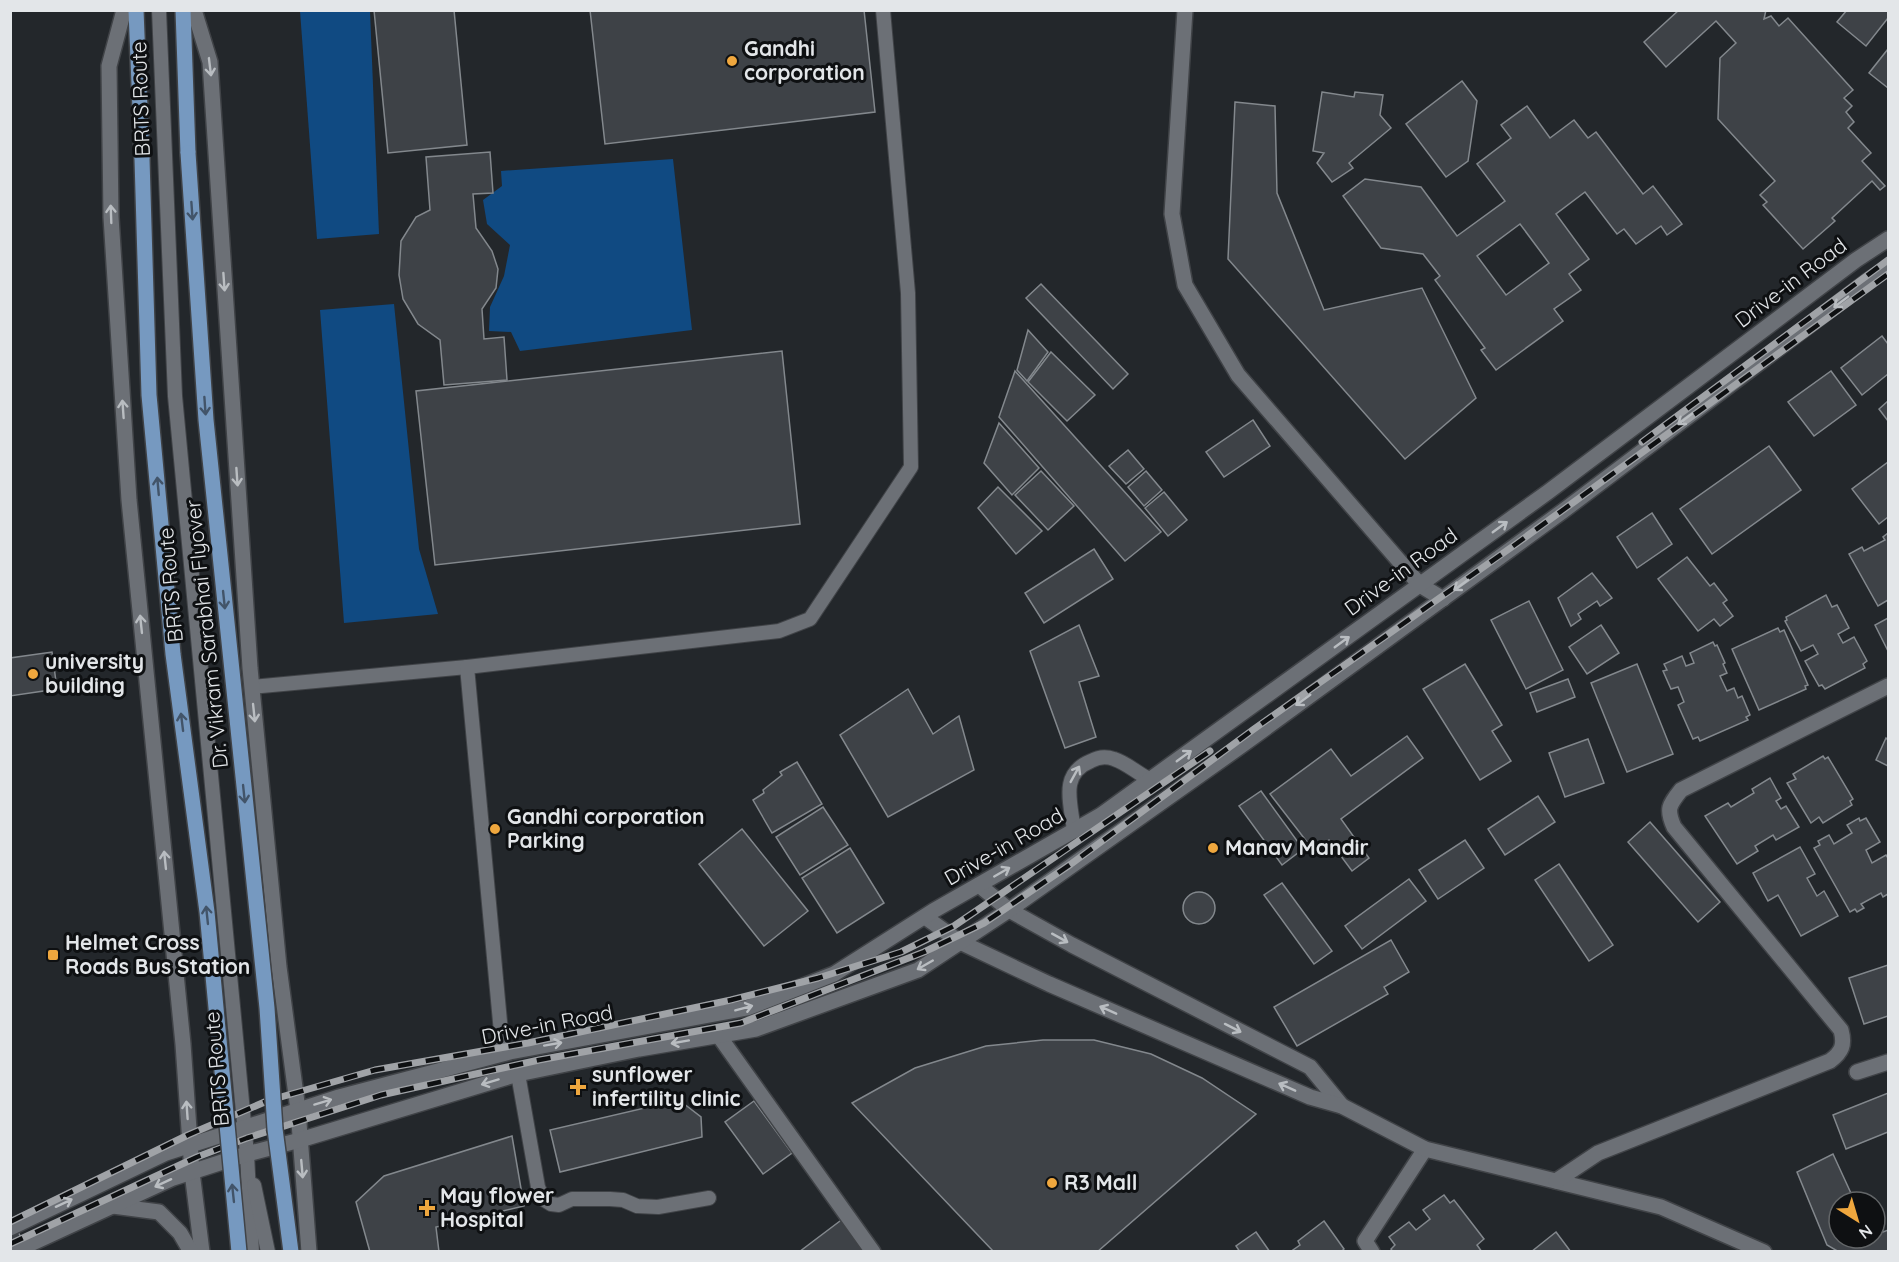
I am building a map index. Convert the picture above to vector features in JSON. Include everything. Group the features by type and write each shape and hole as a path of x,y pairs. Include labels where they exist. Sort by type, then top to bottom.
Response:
{"main road":[{"name":"Dr. Vikram Sarabhai Flyover","path":"136,10 149,394 173,654 207,912 238,1251"},
{"name":"Dr. Vikram Sarabhai Flyover","path":"183,10 188,153 206,420 267,1008 275,1129 291,1251"}],"street":[{"path":"124,10 109,66 111,217 129,500 183,1044 192,1172 202,1251"},
{"path":"194,10 210,62 252,687 279,967 298,1110 309,1251"},
{"path":"1185,10 1172,214 1185,285 1238,375 1420,585 1443,599"},
{"name":"Drive-in Road","path":"10,1228 166,1153 339,1097 503,1054 747,1008 834,974 925,917 1101,815 1548,492 1856,260 1888,239"},
{"path":"13,1251 173,1178 247,1154 518,1074 639,1049 756,1029 918,970 1009,910 1222,760 1563,511 1888,268"},
{"path":"1556,1181 1598,1153 1830,1061 1840,1053 1844,1042 1841,1030 1674,827 1668,814 1672,801 1681,790 1888,686"},
{"path":"979,885 1009,910 1072,945 1310,1067 1342,1106"},
{"path":"925,917 960,942 1049,984 1299,1093 1342,1106 1425,1149 1661,1207 1764,1251"},
{"path":"719,1035 873,1251"},
{"path":"1857,1071 1888,1062"},
{"path":"1372,1251 1365,1240 1425,1149"},
{"path":"113,1206 159,1212 180,1233 191,1251"}],"lane":[{"name":"BRTS Route","path":"159,10 175,396 247,1154"},
{"path":"252,687 467,667 779,631 810,619 911,468 908,293 883,10"},
{"path":"467,667 503,1054"},
{"path":"1074,831 1069,791 1071,777 1080,765 1098,757 1112,758 1150,780"},
{"path":"518,1074 538,1187 543,1199 551,1204 559,1205 573,1199 610,1199 623,1200 637,1206 658,1207 709,1198"},
{"path":"247,1154 252,1251"},
{"path":"247,1154 268,1251"}],"shaded area":[{"path":"300,11 370,11 379,234 317,239"},
{"path":"673,159 692,330 520,351 511,332 489,331 490,307 504,276 510,245 487,224 483,200 502,186 501,171"},
{"path":"394,304 419,549 438,614 344,623 320,310"}],"building":[{"path":"374,10 454,10 467,145 388,153"},
{"name":"Gandhi corporation","path":"590,10 864,10 875,112 605,144"},
{"path":"1679,10 1766,10 1764,19 1771,16 1779,26 1788,18 1853,90 1844,98 1852,106 1846,112 1854,122 1848,128 1871,153 1862,161 1885,186 1880,190 1872,181 1832,218 1835,221 1803,249 1763,205 1767,202 1760,195 1775,181 1718,119 1720,58 1736,43 1716,21 1666,67 1644,42"},
{"path":"1847,10 1888,10 1888,18 1866,46 1837,22"},
{"path":"1888,49 1888,88 1869,73"},
{"path":"1462,81 1477,101 1468,161 1446,177 1406,124"},
{"path":"1322,92 1354,97 1355,92 1383,95 1380,115 1391,128 1349,163 1353,168 1332,182 1317,163 1324,153 1313,151"},
{"path":"1235,102 1275,106 1277,193 1324,310 1422,288 1476,398 1405,459 1228,259"},
{"path":"1527,106 1550,138 1574,120 1588,138 1596,132 1643,194 1653,186 1682,224 1667,235 1661,226 1636,244 1624,229 1617,234 1585,192 1556,214 1589,259 1569,274 1581,290 1554,309 1563,321 1496,370 1481,350 1485,348 1435,280 1440,276 1423,254 1381,248 1343,196 1365,179 1421,187 1457,236 1505,201 1477,164 1511,138 1501,125","holes":["1520,224 1549,263 1506,295 1477,256"]},
{"path":"490,152 493,193 473,194 476,228 492,251 498,269 496,288 482,309 484,339 504,337 507,380 444,385 440,340 418,324 403,299 399,275 401,241 416,217 430,210 426,157"},
{"path":"1041,284 1128,374 1113,389 1026,298"},
{"path":"1028,330 1048,352 1027,381 1017,370"},
{"path":"1882,336 1888,344 1888,374 1862,395 1841,368"},
{"path":"782,351 800,524 435,565 416,391"},
{"path":"1051,352 1095,395 1067,421 1028,382"},
{"path":"1015,371 1161,532 1125,561 999,417"},
{"path":"1831,371 1856,405 1814,436 1788,402"},
{"path":"1888,401 1888,421 1879,409"},
{"path":"1253,420 1270,446 1224,477 1206,452"},
{"path":"999,423 1039,468 1012,495 984,463"},
{"path":"1769,446 1801,490 1712,554 1680,509"},
{"path":"1128,450 1144,469 1126,484 1109,466"},
{"path":"1888,462 1888,517 1879,524 1852,489"},
{"path":"1041,471 1074,506 1048,530 1015,495"},
{"path":"1146,471 1162,490 1144,506 1128,487"},
{"path":"998,487 1042,531 1016,554 978,508"},
{"path":"1164,492 1187,520 1168,536 1145,508"},
{"path":"1652,513 1672,544 1637,568 1617,537"},
{"path":"1888,533 1888,600 1878,606 1849,554 1862,547 1864,551 1885,540 1883,537"},
{"path":"1094,549 1113,579 1044,623 1025,593"},
{"path":"1687,557 1710,586 1714,583 1727,600 1723,603 1733,616 1720,626 1714,619 1698,631 1658,579"},
{"path":"1592,573 1612,598 1600,606 1597,601 1578,614 1581,619 1571,626 1558,598"},
{"path":"1826,595 1832,607 1837,605 1849,628 1838,634 1843,643 1854,637 1867,661 1863,664 1865,668 1825,689 1822,685 1819,686 1805,661 1818,654 1813,645 1801,651 1785,621 1786,617"},
{"path":"1529,601 1563,670 1526,689 1491,620"},
{"path":"1888,618 1888,651 1875,625"},
{"path":"1079,625 1099,676 1079,682 1096,737 1065,748 1030,651"},
{"path":"1601,625 1619,653 1587,674 1569,647"},
{"path":"1778,628 1780,632 1784,630 1808,685 1805,686 1806,689 1759,710 1732,649"},
{"path":"1713,642 1715,646 1717,645 1725,663 1723,664 1727,673 1720,676 1727,691 1734,688 1738,698 1742,696 1750,715 1746,717 1748,720 1700,741 1698,737 1693,739 1678,705 1684,702 1678,687 1671,689 1663,671 1667,670 1664,664 1682,656 1686,666 1694,663 1690,653"},
{"name":"university building","path":"52,652 57,689 10,696 10,658"},
{"path":"1465,664 1502,725 1492,731 1511,761 1480,780 1423,689"},
{"path":"1637,664 1673,754 1627,772 1591,683"},
{"path":"1568,679 1575,697 1537,712 1530,693"},
{"path":"908,689 933,734 959,716 974,770 888,817 840,735"},
{"path":"1407,736 1423,758 1341,819 1369,858 1352,871 1329,840 1314,851 1270,794 1331,749 1351,776"},
{"path":"1886,738 1888,740 1888,766 1876,760"},
{"path":"1588,739 1604,783 1565,797 1549,753"},
{"path":"1823,756 1825,759 1828,757 1853,799 1850,801 1852,805 1823,823 1819,817 1811,823 1787,783 1796,779 1793,774"},
{"path":"797,762 822,804 772,833 753,800 764,793 763,790 782,775 780,772"},
{"path":"1770,778 1781,798 1776,801 1781,809 1786,806 1799,827 1776,840 1773,835 1755,846 1758,851 1737,864 1705,816 1728,803 1731,807 1754,793 1752,789"},
{"path":"1261,791 1303,849 1282,865 1239,806"},
{"path":"1538,796 1555,822 1505,855 1488,829"},
{"path":"823,807 848,845 800,875 776,837"},
{"path":"1859,818 1860,821 1866,818 1880,842 1866,850 1872,863 1886,855 1888,858 1888,894 1883,897 1881,893 1861,904 1864,908 1857,912 1855,909 1850,912 1814,848 1820,845 1818,841 1829,835 1834,844 1852,833 1847,825"},
{"path":"1650,822 1720,902 1698,922 1628,842"},
{"path":"742,829 808,911 764,946 699,864"},
{"path":"1465,840 1484,868 1438,899 1419,870"},
{"path":"1800,847 1815,874 1807,878 1817,896 1824,891 1838,916 1801,936 1778,895 1768,901 1753,873"},
{"path":"850,848 884,903 837,933 802,878"},
{"path":"1559,864 1613,945 1589,961 1535,880"},
{"path":"1409,879 1426,901 1362,949 1345,926"},
{"path":"1282,883 1332,951 1314,964 1264,895"},
{"path":"1199,892 1211,896 1215,908 1211,920 1199,924 1187,920 1183,908 1187,896"},
{"path":"1391,940 1409,972 1384,987 1388,994 1297,1046 1274,1007"},
{"path":"1888,965 1888,1016 1864,1024 1849,978"},
{"name":"R3 Mall","path":"1043,1040 1094,1040 1151,1054 1202,1078 1256,1114 1097,1252 994,1252 852,1103 915,1068 986,1046"},
{"path":"1888,1093 1888,1132 1846,1149 1833,1115"},
{"path":"679,1100 701,1117 702,1137 560,1172 550,1130"},
{"path":"754,1101 792,1153 763,1174 725,1122"},
{"path":"512,1136 524,1206 436,1227 439,1252 370,1252 356,1202 384,1176"},
{"path":"1833,1154 1850,1190 1827,1190 1827,1245 1797,1172"},
{"path":"1444,1195 1450,1203 1454,1200 1484,1239 1477,1245 1482,1252 1393,1252 1391,1249 1395,1245 1389,1237 1409,1222 1416,1230 1430,1219 1423,1210"},
{"path":"10,1215 28,1252 10,1252"},
{"path":"844,1218 869,1252 799,1252"},
{"path":"1324,1221 1344,1249 1341,1252 1290,1252 1300,1245 1298,1241"},
{"path":"1888,1230 1888,1252 1839,1252 1836,1250 1887,1250"},
{"path":"1256,1232 1270,1252 1240,1252 1236,1246"},
{"path":"1556,1232 1571,1252 1531,1252"}],"railway":[{"path":"1642,442 1888,260"},
{"path":"10,1244 197,1157 247,1138 381,1095 539,1060 741,1023 924,952 984,923 1071,864 1254,729 1516,544 1888,274"},
{"path":"10,1222 188,1135 267,1101 375,1070 528,1043 731,1000 818,978 901,952 954,926 1210,751"}],"place":[{"name":"Gandhi corporation","path":"732,61"},
{"name":"university building","path":"33,674"},
{"name":"Gandhi corporation Parking","path":"495,829"},
{"name":"Manav Mandir","path":"1213,848"},
{"name":"Helmet Cross Roads Bus Station","path":"53,955"},
{"name":"sunflower infertility clinic","path":"578,1087"},
{"name":"R3 Mall","path":"1052,1183"},
{"name":"May flower Hospital","path":"427,1208"}]}
